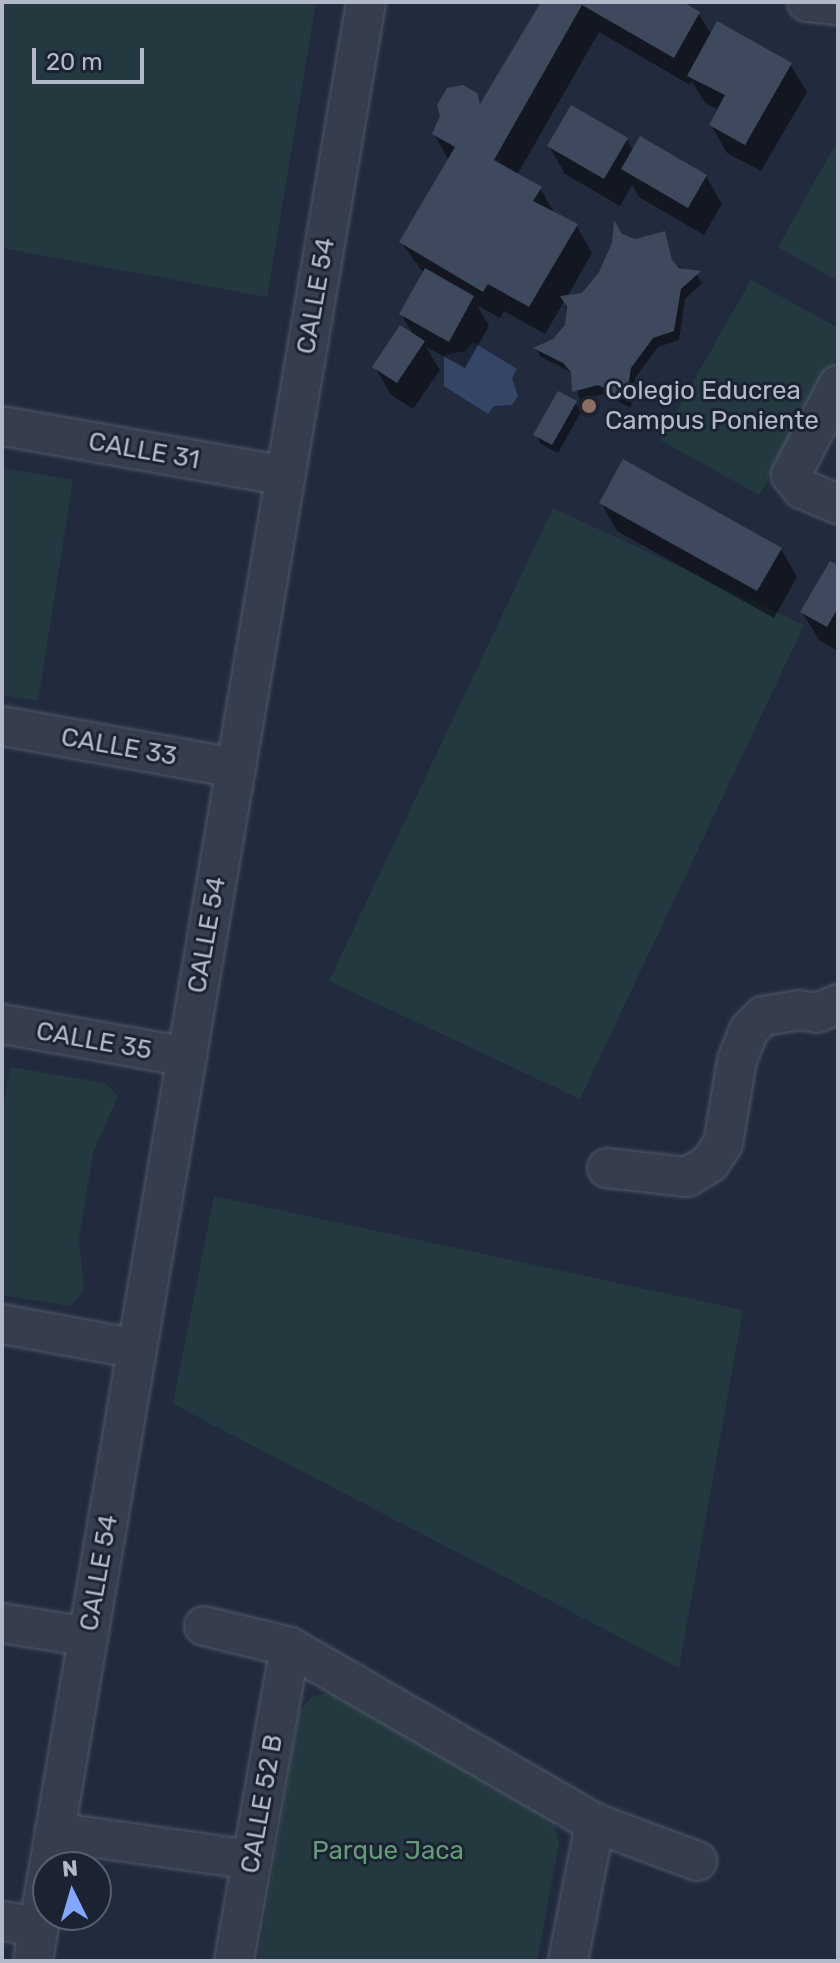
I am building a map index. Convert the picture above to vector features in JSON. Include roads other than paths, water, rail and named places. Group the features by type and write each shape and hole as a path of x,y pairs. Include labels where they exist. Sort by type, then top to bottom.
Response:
{"street":[{"name":"CALLE 54","path":"52,1851 366,2"},
{"path":"807,2 838,5"},
{"path":"838,385 791,475 802,489 838,504"},
{"name":"CALLE 31","path":"2,426 286,476"},
{"name":"CALLE 33","path":"2,726 236,768"},
{"path":"607,1168 687,1177 710,1163 723,1144 737,1060 749,1030 763,1016 799,1010 817,1013 838,1004"},
{"name":"CALLE 35","path":"2,1024 187,1057"},
{"path":"2,1324 137,1349"},
{"path":"2,1623 88,1637"},
{"path":"204,1626 290,1647 595,1823 697,1861"},
{"name":"CALLE 52 B","path":"234,1961 290,1647"},
{"path":"568,1961 595,1823"},
{"path":"112,1858 252,1860"},
{"name":"CALLE 54","path":"24,1936 32,1913"}],"water":[{"path":"473,342 517,369 512,378 518,396 512,405 494,406 488,414 444,386 444,355 466,351"}],"place":[{"name":"Colegio Educrea Campus Poniente","path":"589,406"}],"park label":[{"name":"Parque Jaca","path":"388,1851"}]}
